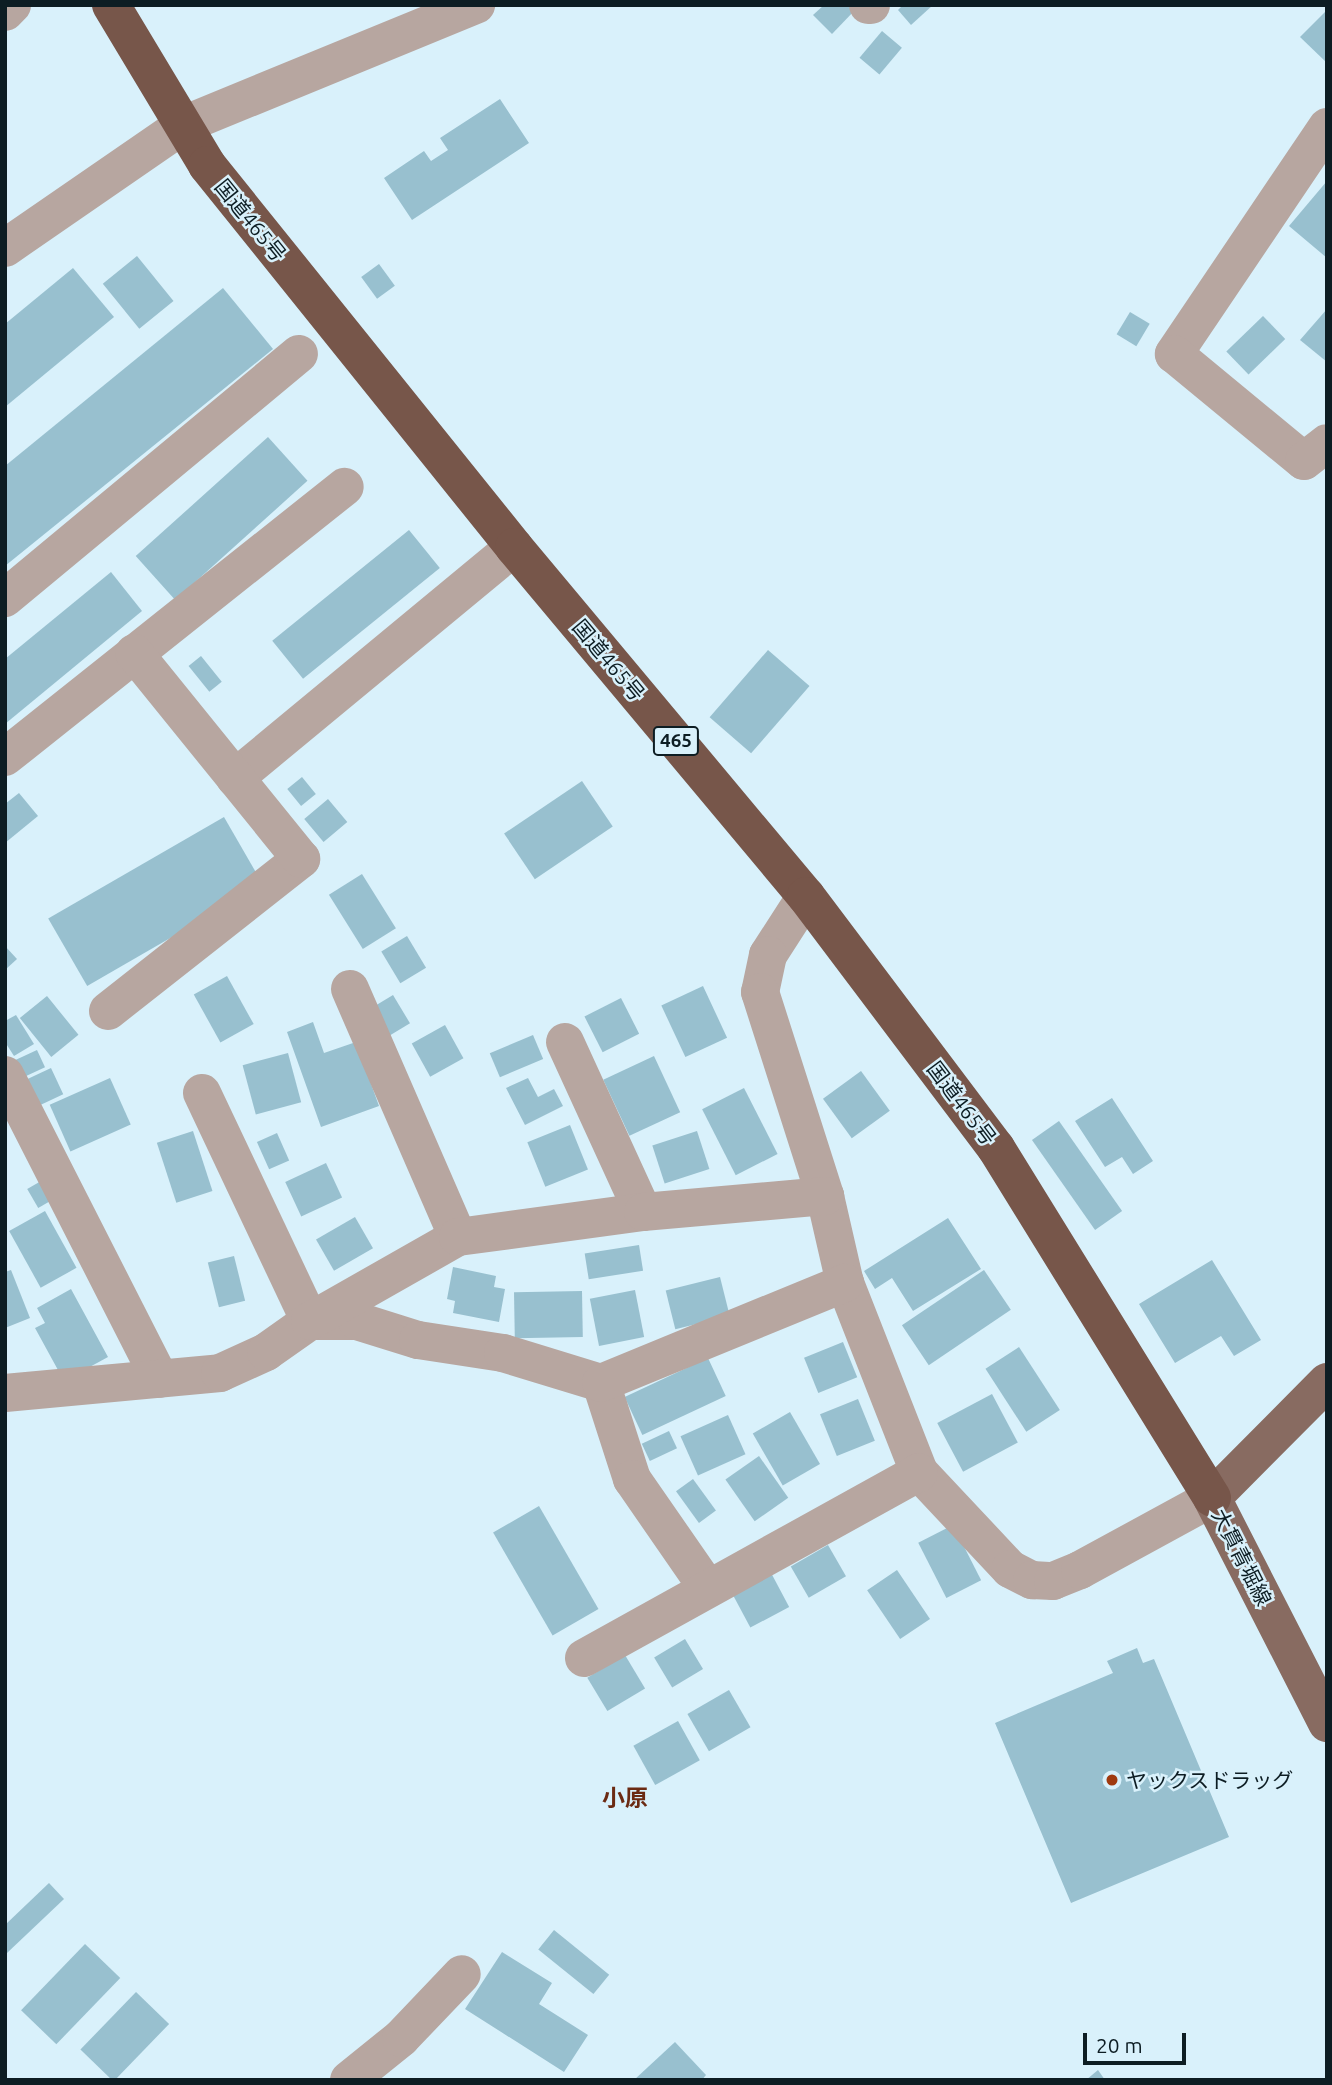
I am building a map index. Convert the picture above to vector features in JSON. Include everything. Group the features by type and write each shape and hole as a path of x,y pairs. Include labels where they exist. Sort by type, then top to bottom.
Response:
{"highway":[{"name":"国道465号","path":"111,5 207,165 514,547 806,896 996,1148 1212,1497"}],"main road":[{"name":"大貫青堀線","path":"1327,1382 1212,1497 1327,1723"}],"street":[{"path":"5,12 12,5"},
{"path":"5,248 183,125 476,5"},
{"path":"1327,127 1174,354 1304,461 1327,443"},
{"path":"5,598 299,354"},
{"path":"5,757 345,487"},
{"path":"235,778 514,547"},
{"path":"108,1011 301,859 134,653"},
{"path":"806,896 768,955 760,992 825,1196 845,1283 919,1472 1010,1569 1032,1580 1053,1581 1080,1570 1212,1497"},
{"path":"350,989 458,1237"},
{"path":"565,1042 643,1212"},
{"path":"5,1075 160,1379"},
{"path":"202,1093 310,1321"},
{"path":"5,1392 220,1373 267,1352 310,1321 458,1237 643,1212 825,1196"},
{"path":"310,1321 358,1321 418,1340 503,1353 601,1384 845,1283"},
{"path":"601,1384 632,1479 706,1586"},
{"path":"584,1658 706,1586 919,1472"},
{"path":"349,2080 401,2038 463,1974"}],"building":[{"path":"824,5 852,5 856,9 832,34 813,15"},
{"path":"903,5 933,5 911,25 898,10"},
{"path":"1327,10 1327,63 1300,37"},
{"path":"882,31 902,48 879,75 860,58"},
{"path":"500,99 529,143 412,220 384,178 424,151 431,161 448,150 440,138"},
{"path":"1327,181 1327,258 1289,226"},
{"path":"137,256 174,301 139,329 103,284"},
{"path":"379,264 395,286 377,299 361,277"},
{"path":"73,268 114,317 5,407 5,324"},
{"path":"223,288 273,349 5,566 5,466"},
{"path":"1327,309 1327,362 1300,340"},
{"path":"1130,312 1150,324 1136,346 1117,334"},
{"path":"1263,316 1285,339 1249,374 1226,351"},
{"path":"268,437 307,481 175,600 136,556"},
{"path":"409,530 440,568 303,679 272,641"},
{"path":"111,572 142,611 5,724 5,659"},
{"path":"768,650 810,686 751,753 710,717"},
{"path":"201,656 222,682 209,692 189,666"},
{"path":"302,777 316,794 301,806 287,789"},
{"path":"582,781 613,827 535,879 504,834"},
{"path":"19,793 38,816 5,843 5,804"},
{"path":"328,799 347,822 324,842 304,819"},
{"path":"224,817 263,885 87,986 48,918"},
{"path":"362,874 396,928 363,949 329,895"},
{"path":"407,936 426,968 400,983 381,951"},
{"path":"5,946 17,959 5,970"},
{"path":"227,976 254,1024 220,1043 194,994"},
{"path":"703,986 727,1038 685,1057 661,1005"},
{"path":"393,995 410,1023 387,1037 370,1009"},
{"path":"47,996 78,1035 51,1057 20,1018"},
{"path":"621,998 639,1034 603,1052 584,1017"},
{"path":"16,1015 34,1044 14,1056 5,1042 5,1021"},
{"path":"313,1022 324,1053 356,1042 379,1106 321,1127 287,1032"},
{"path":"445,1025 463,1058 430,1077 412,1043"},
{"path":"533,1035 543,1059 500,1077 490,1053"},
{"path":"37,1050 45,1067 20,1079 12,1062"},
{"path":"288,1053 301,1102 256,1114 243,1065"},
{"path":"654,1056 680,1112 629,1136 603,1080"},
{"path":"51,1068 63,1094 36,1107 24,1081"},
{"path":"861,1071 890,1111 852,1138 823,1099"},
{"path":"110,1078 131,1125 70,1151 50,1105"},
{"path":"528,1078 538,1097 554,1089 563,1106 525,1125 506,1088"},
{"path":"744,1088 778,1154 736,1175 702,1109"},
{"path":"1112,1098 1153,1161 1133,1174 1122,1157 1105,1167 1075,1121"},
{"path":"1059,1121 1122,1211 1095,1230 1032,1140"},
{"path":"570,1125 588,1170 545,1187 527,1142"},
{"path":"193,1131 212,1191 176,1203 157,1143"},
{"path":"697,1131 709,1169 665,1184 652,1146"},
{"path":"277,1133 289,1160 269,1169 257,1142"},
{"path":"326,1163 342,1197 301,1216 285,1182"},
{"path":"48,1177 59,1196 38,1208 27,1189"},
{"path":"45,1211 77,1268 41,1288 9,1231"},
{"path":"355,1217 373,1248 334,1271 316,1240"},
{"path":"948,1218 981,1269 913,1311 892,1278 875,1289 864,1271"},
{"path":"639,1245 643,1271 589,1279 585,1254"},
{"path":"234,1256 245,1301 219,1307 208,1263"},
{"path":"1212,1260 1261,1340 1234,1356 1221,1336 1175,1363 1139,1304"},
{"path":"453,1267 496,1276 494,1287 505,1289 499,1322 453,1313 455,1301 447,1299"},
{"path":"11,1270 30,1318 5,1328 5,1272"},
{"path":"984,1270 1011,1310 929,1365 902,1325"},
{"path":"720,1277 730,1316 675,1329 666,1291"},
{"path":"71,1289 108,1357 64,1381 35,1328 45,1323 37,1308"},
{"path":"635,1290 644,1337 599,1346 590,1299"},
{"path":"582,1291 583,1337 515,1338 514,1292"},
{"path":"843,1342 857,1377 818,1393 804,1358"},
{"path":"1019,1347 1060,1410 1026,1432 985,1369"},
{"path":"708,1358 726,1396 642,1435 625,1397"},
{"path":"992,1394 1018,1443 963,1472 937,1423"},
{"path":"858,1399 875,1441 837,1456 820,1414"},
{"path":"790,1412 820,1464 783,1485 753,1434"},
{"path":"728,1415 745,1454 698,1475 680,1436"},
{"path":"669,1431 677,1448 650,1461 642,1444"},
{"path":"759,1456 788,1498 755,1521 725,1480"},
{"path":"693,1479 716,1511 699,1523 676,1491"},
{"path":"539,1506 598,1609 553,1636 493,1532"},
{"path":"953,1525 981,1580 946,1598 918,1543"},
{"path":"828,1545 846,1576 809,1598 791,1566"},
{"path":"769,1569 789,1607 750,1628 730,1590"},
{"path":"897,1570 930,1619 900,1639 867,1590"},
{"path":"685,1639 703,1669 672,1688 654,1658"},
{"name":"ヤックスドラッグ","path":"1137,1648 1143,1663 1154,1659 1229,1837 1071,1903 995,1723 1113,1673 1107,1661"},
{"path":"625,1655 645,1688 607,1711 587,1678"},
{"path":"729,1690 751,1727 709,1751 687,1714"},
{"path":"678,1721 700,1760 655,1785 633,1746"},
{"path":"49,1883 64,1899 7,1953 5,1925"},
{"path":"554,1930 609,1975 593,1994 538,1949"},
{"path":"85,1944 120,1978 56,2044 21,2010"},
{"path":"502,1952 552,1983 539,2004 588,2035 564,2072 465,2009"},
{"path":"136,1992 169,2024 115,2080 80,2050"},
{"path":"675,2042 706,2075 702,2080 634,2080"},
{"path":"1098,2070 1105,2080 1086,2080"}],"place":[{"name":"ヤックスドラッグ","path":"1112,1780"}],"district":[{"name":"小原","path":"625,1798"}]}
